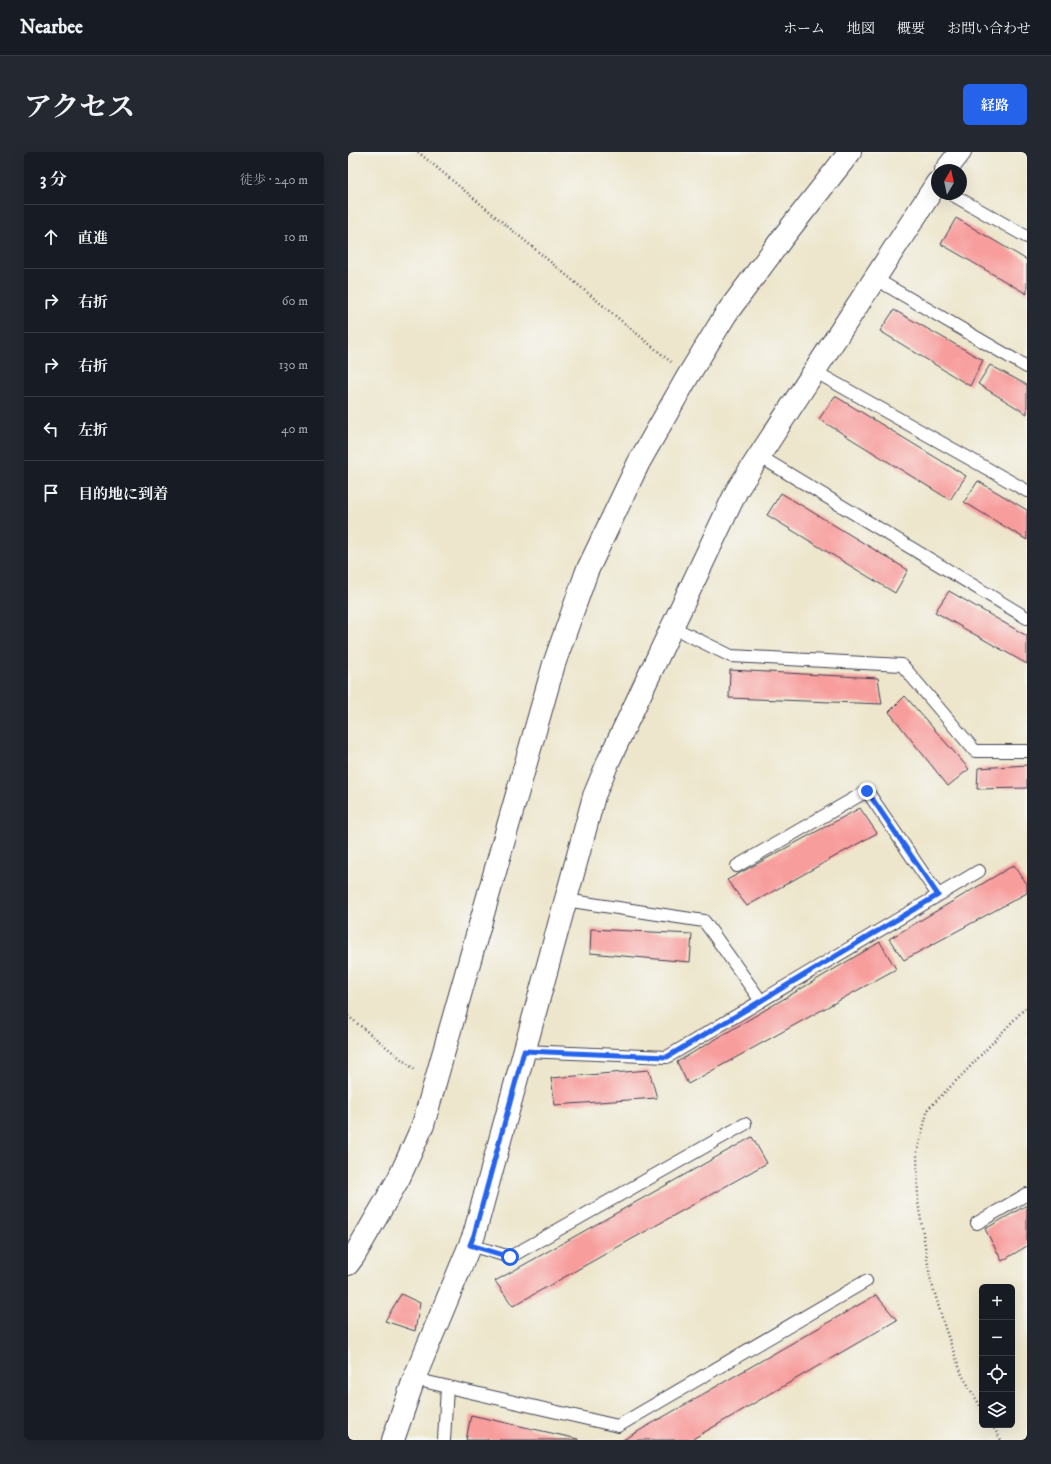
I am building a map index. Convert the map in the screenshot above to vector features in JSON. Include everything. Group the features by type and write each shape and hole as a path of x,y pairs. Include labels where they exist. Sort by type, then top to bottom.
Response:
{"street":[{"path":"348,1264 399,1178 423,1125 554,664 587,571 639,462 688,376 726,314 784,236 850,152"},
{"path":"953,164 960,152"},
{"path":"393,1440 414,1379 474,1235 594,796 609,760 737,490 874,278 931,198"}],"lane":[{"path":"967,200 1027,237"},
{"path":"874,278 1027,367"},
{"path":"814,370 1027,491"},
{"path":"759,456 1027,618"},
{"path":"672,627 731,656 902,664 975,752 1027,751"},
{"path":"737,866 867,791 938,895"},
{"path":"524,1051 667,1057 979,871"},
{"path":"565,900 704,920 761,1001"},
{"path":"470,1245 510,1257 746,1124"},
{"path":"977,1223 1027,1194"},
{"path":"414,1379 618,1426 866,1281"},
{"path":"444,1440 447,1386"}],"path":[{"path":"418,152 688,376"},
{"path":"979,1404 962,1375 945,1328 930,1277 918,1202 918,1152 928,1109 1027,1006"},
{"path":"348,1016 434,1085"},
{"path":"994,1428 1001,1440"}],"building":[{"path":"956,218 1027,260 1027,294 941,244"},
{"path":"894,310 983,360 970,386 880,331"},
{"path":"990,365 1027,385 1027,414 978,384"},
{"path":"835,396 966,476 950,500 819,419"},
{"path":"978,481 1027,510 1027,540 964,502"},
{"path":"781,493 908,570 895,593 767,515"},
{"path":"949,591 1027,636 1027,664 935,612"},
{"path":"730,670 878,678 882,704 729,698"},
{"path":"905,696 969,769 948,786 889,712"},
{"path":"1027,765 1027,788 977,789 978,768"},
{"path":"860,808 877,833 747,906 727,880"},
{"path":"1014,865 1027,884 1027,893 904,960 889,939"},
{"path":"591,929 692,934 690,962 590,953"},
{"path":"880,942 896,969 688,1084 677,1062"},
{"path":"649,1070 657,1098 555,1105 551,1078"},
{"path":"752,1137 767,1163 513,1306 495,1281"},
{"path":"1027,1205 1027,1246 1002,1261 985,1229"},
{"path":"401,1294 420,1303 415,1331 385,1321"},
{"path":"876,1295 897,1320 691,1440 623,1440"},
{"path":"471,1415 578,1439 578,1440 466,1440"}],"route":[{"path":"510,1257 470,1245 524,1051 667,1057 938,895 867,791"}]}
